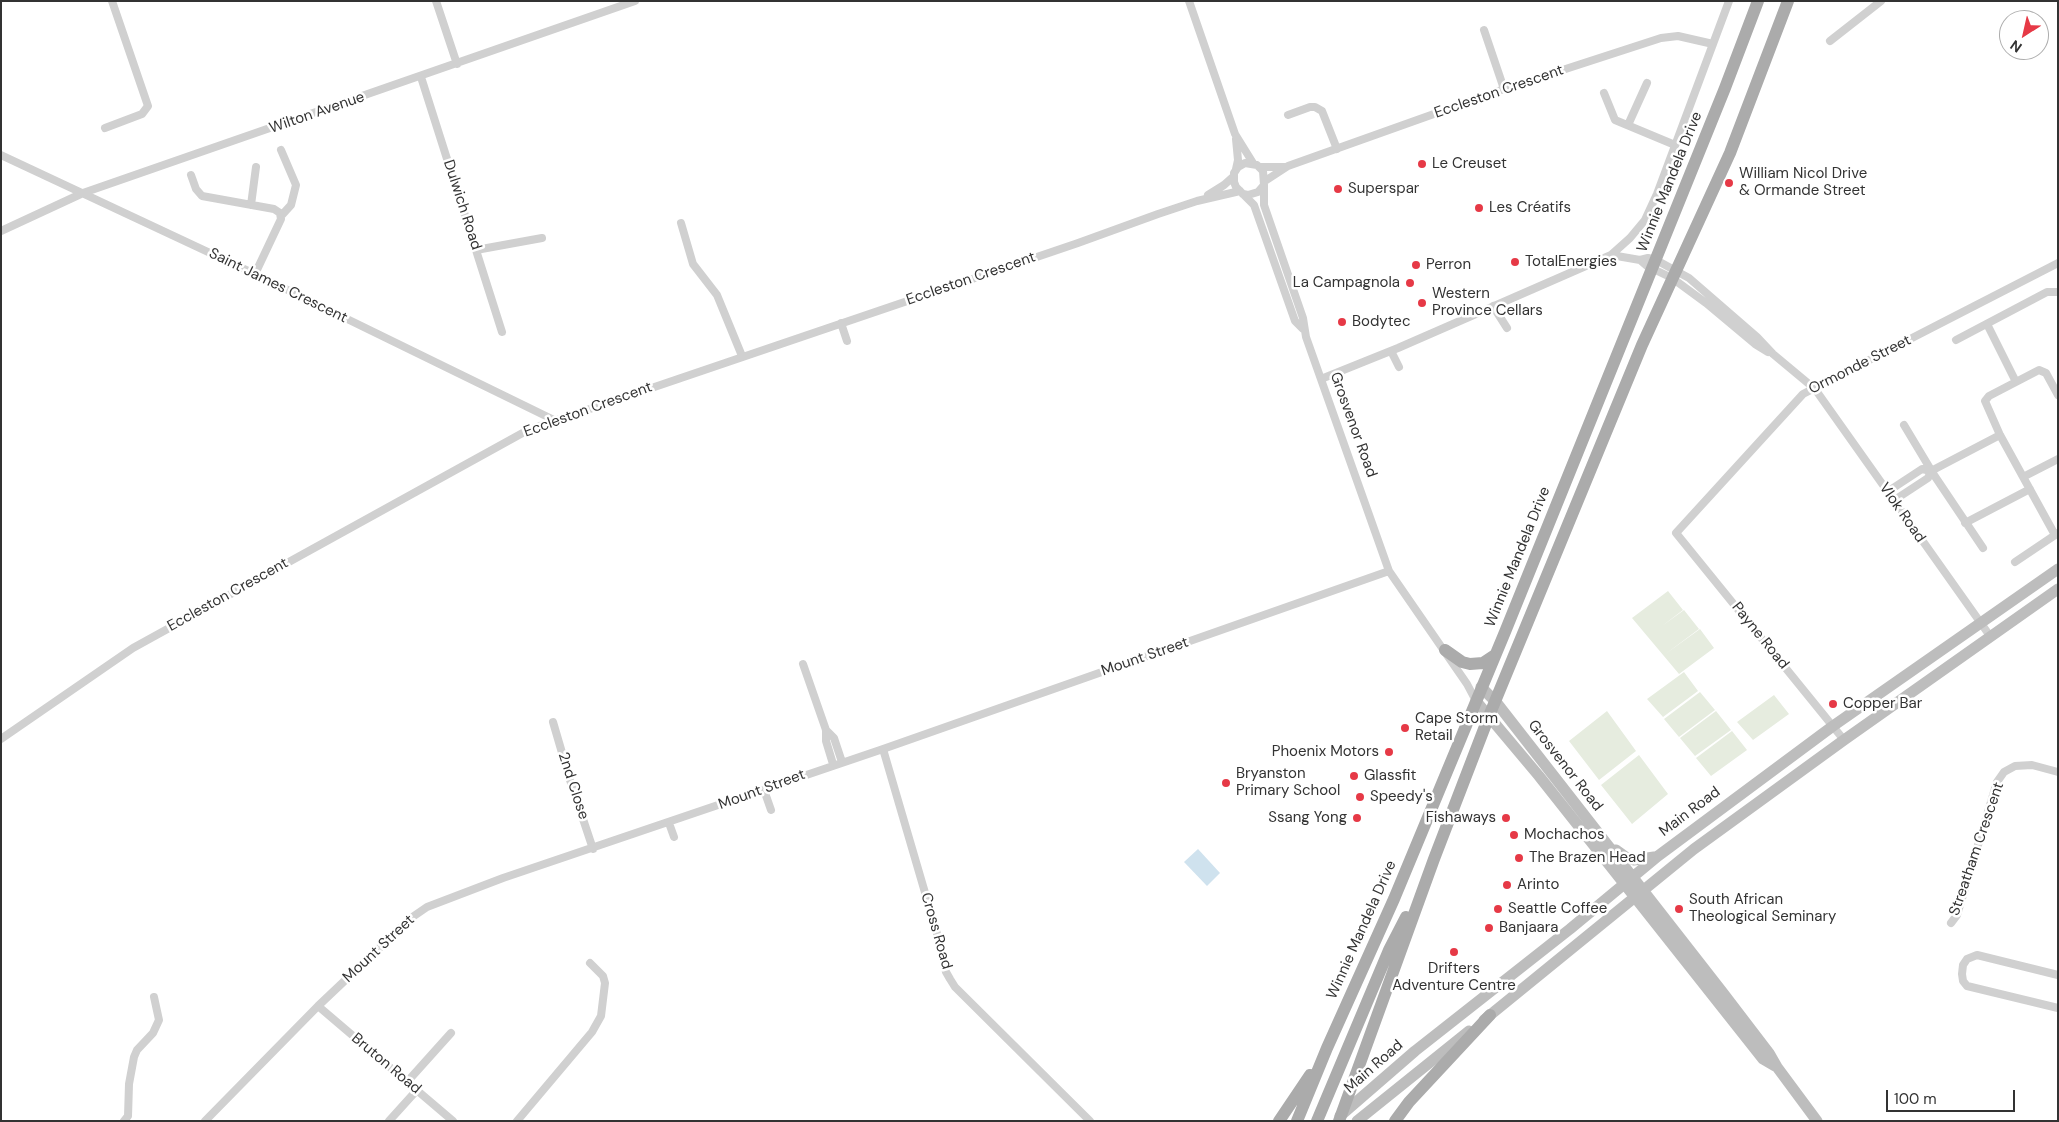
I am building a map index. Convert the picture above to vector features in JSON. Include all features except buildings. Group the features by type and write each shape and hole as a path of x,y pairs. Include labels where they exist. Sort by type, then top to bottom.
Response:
{"main road":[{"name":"Winnie Mandela Drive","path":"1297,1121 1327,1048 1394,899 1495,655 1726,88 1758,1"},
{"path":"1338,1119 1489,716 1617,405 1674,274 1730,153 1788,1"},
{"name":"Main Road","path":"1338,1119 1415,1051 1570,929 1658,856 1833,726 2058,569"},
{"name":"Main Road","path":"1357,1121 1694,849 1844,740 2058,589"},
{"path":"1445,650 1462,662 1470,664 1483,663 1495,655"},
{"name":"Grosvenor Road","path":"1481,687 1496,702 1602,840 1639,895 1763,1059 1777,1067 1816,1121"},
{"name":"Grosvenor Road","path":"1476,701 1628,880"},
{"path":"1602,840 1627,858 1640,860 1658,856"},
{"path":"1316,1121 1389,950 1434,859"},
{"path":"1395,1121 1409,1102 1490,1015"},
{"path":"1279,1121 1327,1048"}],"street":[{"path":"105,128 142,114 148,106 112,1"},
{"path":"436,1 457,64"},
{"name":"Wilton Avenue","path":"1,231 83,193 635,1"},
{"path":"1189,1 1235,134 1238,160 1234,182 1242,192 1248,195 1258,192 1264,183 1263,171 1256,165 1235,134"},
{"path":"1321,379 1391,351 1611,255 1630,238 1645,220 1657,194 1729,1"},
{"path":"1830,41 1881,1"},
{"path":"1484,30 1504,89"},
{"name":"Eccleston Crescent","path":"1264,183 1288,166 1504,89 1661,38 1678,36 1713,44"},
{"name":"Dulwich Road","path":"421,77 502,332"},
{"path":"1628,125 1647,83"},
{"path":"1604,93 1614,118 1675,145"},
{"path":"1288,115 1316,107 1322,111 1337,150"},
{"path":"255,274 281,216 290,205 296,185 281,150"},
{"name":"Saint James Crescent","path":"1,155 255,274 554,420"},
{"path":"1234,175 1238,167 1245,163 1256,165"},
{"name":"Eccleston Crescent","path":"1256,165 1288,166"},
{"path":"251,204 256,167"},
{"path":"191,175 196,189 202,196 274,209 281,216"},
{"name":"Eccleston Crescent","path":"1197,201 1224,185 1234,175"},
{"name":"Grosvenor Road","path":"1264,183 1264,205 1303,318 1304,329 1321,379 1389,571 1445,650 1476,701"},
{"name":"Eccleston Crescent","path":"1,739 133,648 528,430 1197,201 1242,192"},
{"name":"Grosvenor Road","path":"1242,192 1256,211 1295,321 1304,329"},
{"path":"681,223 693,264 718,295 742,356"},
{"path":"476,250 542,238"},
{"path":"1611,255 1640,260 1648,258 1654,264 1674,274"},
{"name":"Ormonde Street","path":"1676,533 1801,396 2058,263"},
{"name":"Vlok Road","path":"1674,274 1711,295 1773,354 1815,389 1990,636"},
{"path":"1956,340 2047,292 2058,292"},
{"path":"1494,306 1507,328"},
{"path":"841,323 847,341"},
{"path":"1987,324 2016,382"},
{"path":"1391,351 1398,367"},
{"path":"2015,562 2056,534 2000,435 1985,401 1989,396 2041,370 2046,373 2058,395"},
{"path":"1904,425 1965,523 1983,548"},
{"path":"1887,492 1922,470 1932,470 2000,435"},
{"path":"2023,477 2058,459"},
{"path":"1893,501 1928,478 1932,470"},
{"path":"1965,523 2030,490"},
{"name":"Payne Road","path":"1676,533 1844,740"},
{"name":"Mount Street","path":"205,1121 318,1006 418,912 443,900 764,790 834,764 883,749 1389,571"},
{"path":"803,664 826,730 826,740 834,764"},
{"path":"1467,684 1481,687"},
{"name":"2nd Close","path":"553,722 593,849"},
{"path":"826,730 834,738 842,762"},
{"name":"Cross Road","path":"883,749 938,937 946,972 955,987 1090,1121"},
{"name":"Streatham Crescent","path":"1951,923 1957,915 1998,782 2004,772 2015,766 2032,765 2058,772"},
{"path":"764,790 771,810"},
{"path":"668,823 674,837"},
{"path":"2058,975 1978,955 1967,959 1963,965 1962,974 1963,981 1967,986 2058,1008"},
{"path":"517,1121 592,1032 601,1016 605,983 603,976 590,963"},
{"path":"124,1121 128,1116 129,1084 134,1057 153,1033 159,1020 154,998"},
{"name":"Bruton Road","path":"318,1006 453,1121"},
{"path":"407,1082 451,1033"},
{"path":"388,1121 417,1090"}],"shaded area":[{"path":"1668,591 1683,610 1662,626 1684,610 1699,629 1664,655 1700,629 1714,648 1679,674 1632,618"},
{"path":"1684,672 1698,691 1663,717 1647,699"},
{"path":"1700,692 1715,710 1679,737 1664,719"},
{"path":"1774,695 1789,714 1753,740 1737,722"},
{"path":"1607,711 1636,751 1599,780 1569,741"},
{"path":"1716,711 1731,730 1695,756 1680,738"},
{"path":"1732,731 1747,750 1711,776 1696,758"},
{"path":"1639,755 1668,794 1632,824 1601,785"}],"water":[{"path":"1198,849 1220,873 1207,886 1184,862"}],"place":[{"name":"Le Creuset","path":"1422,164"},
{"name":"William Nicol Drive & Ormande Street","path":"1729,183"},
{"name":"Superspar","path":"1338,189"},
{"name":"Les Créatifs","path":"1479,208"},
{"name":"TotalEnergies","path":"1515,262"},
{"name":"Perron","path":"1416,265"},
{"name":"La Campagnola","path":"1410,283"},
{"name":"Western Province Cellars","path":"1422,303"},
{"name":"Bodytec","path":"1342,322"},
{"name":"Copper Bar","path":"1833,704"},
{"name":"Cape Storm Retail","path":"1405,728"},
{"name":"Phoenix Motors","path":"1389,752"},
{"name":"Glassfit","path":"1354,776"},
{"name":"Bryanston Primary School","path":"1226,783"},
{"name":"Speedy's","path":"1360,797"},
{"name":"Ssang Yong","path":"1357,818"},
{"name":"Fishaways","path":"1506,818"},
{"name":"Mochachos","path":"1514,835"},
{"name":"The Brazen Head","path":"1519,858"},
{"name":"Arinto","path":"1507,885"},
{"name":"Seattle Coffee","path":"1498,909"},
{"name":"South African Theological Seminary","path":"1679,909"},
{"name":"Banjaara","path":"1489,928"},
{"name":"Drifters Adventure Centre","path":"1454,952"}]}
